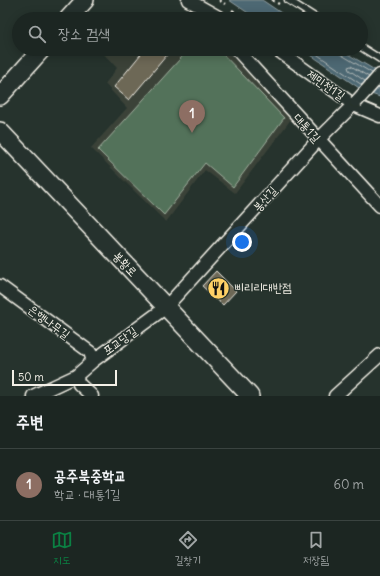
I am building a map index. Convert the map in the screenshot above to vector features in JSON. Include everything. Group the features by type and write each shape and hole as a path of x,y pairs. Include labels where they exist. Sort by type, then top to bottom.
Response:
{"main road":[{"path":"74,12 85,0"},
{"path":"0,96 36,56"},
{"name":"봉황로","path":"0,131 250,396"}],"street":[{"path":"192,3 202,12"},
{"path":"192,3 209,12"},
{"name":"대통1길","path":"242,56 380,206"},
{"name":"제민천1길","path":"286,56 355,103 380,116"},
{"name":"봉산길","path":"166,308 318,140 355,103 380,74"},
{"name":"은행나무길","path":"0,286 90,352 92,361"},
{"name":"포교당길","path":"33,396 76,376 92,361 166,308"},
{"path":"334,396 380,355"},
{"path":"76,376 79,384 92,396"}],"lane":[{"path":"288,0 307,12"},
{"path":"368,51 380,59"}],"shaded area":[{"path":"106,56 231,56 292,118 235,193 205,170 166,222 91,148 127,108 105,84 117,68"}],"green space":[{"path":"183,56 225,56 284,118 233,187 205,163 164,215 98,150"}],"water":[{"path":"229,0 262,0 280,12 247,12"},
{"path":"312,56 351,56 380,73 380,97 365,92"}],"building":[{"path":"139,56 166,56 129,100 114,87"},
{"name":"삐리리대반점","path":"216,271 236,291 223,305 202,286"}],"place":[{"name":"공주북중학교","path":"192,133"},
{"name":"삐리리대반점","path":"219,288"}]}
